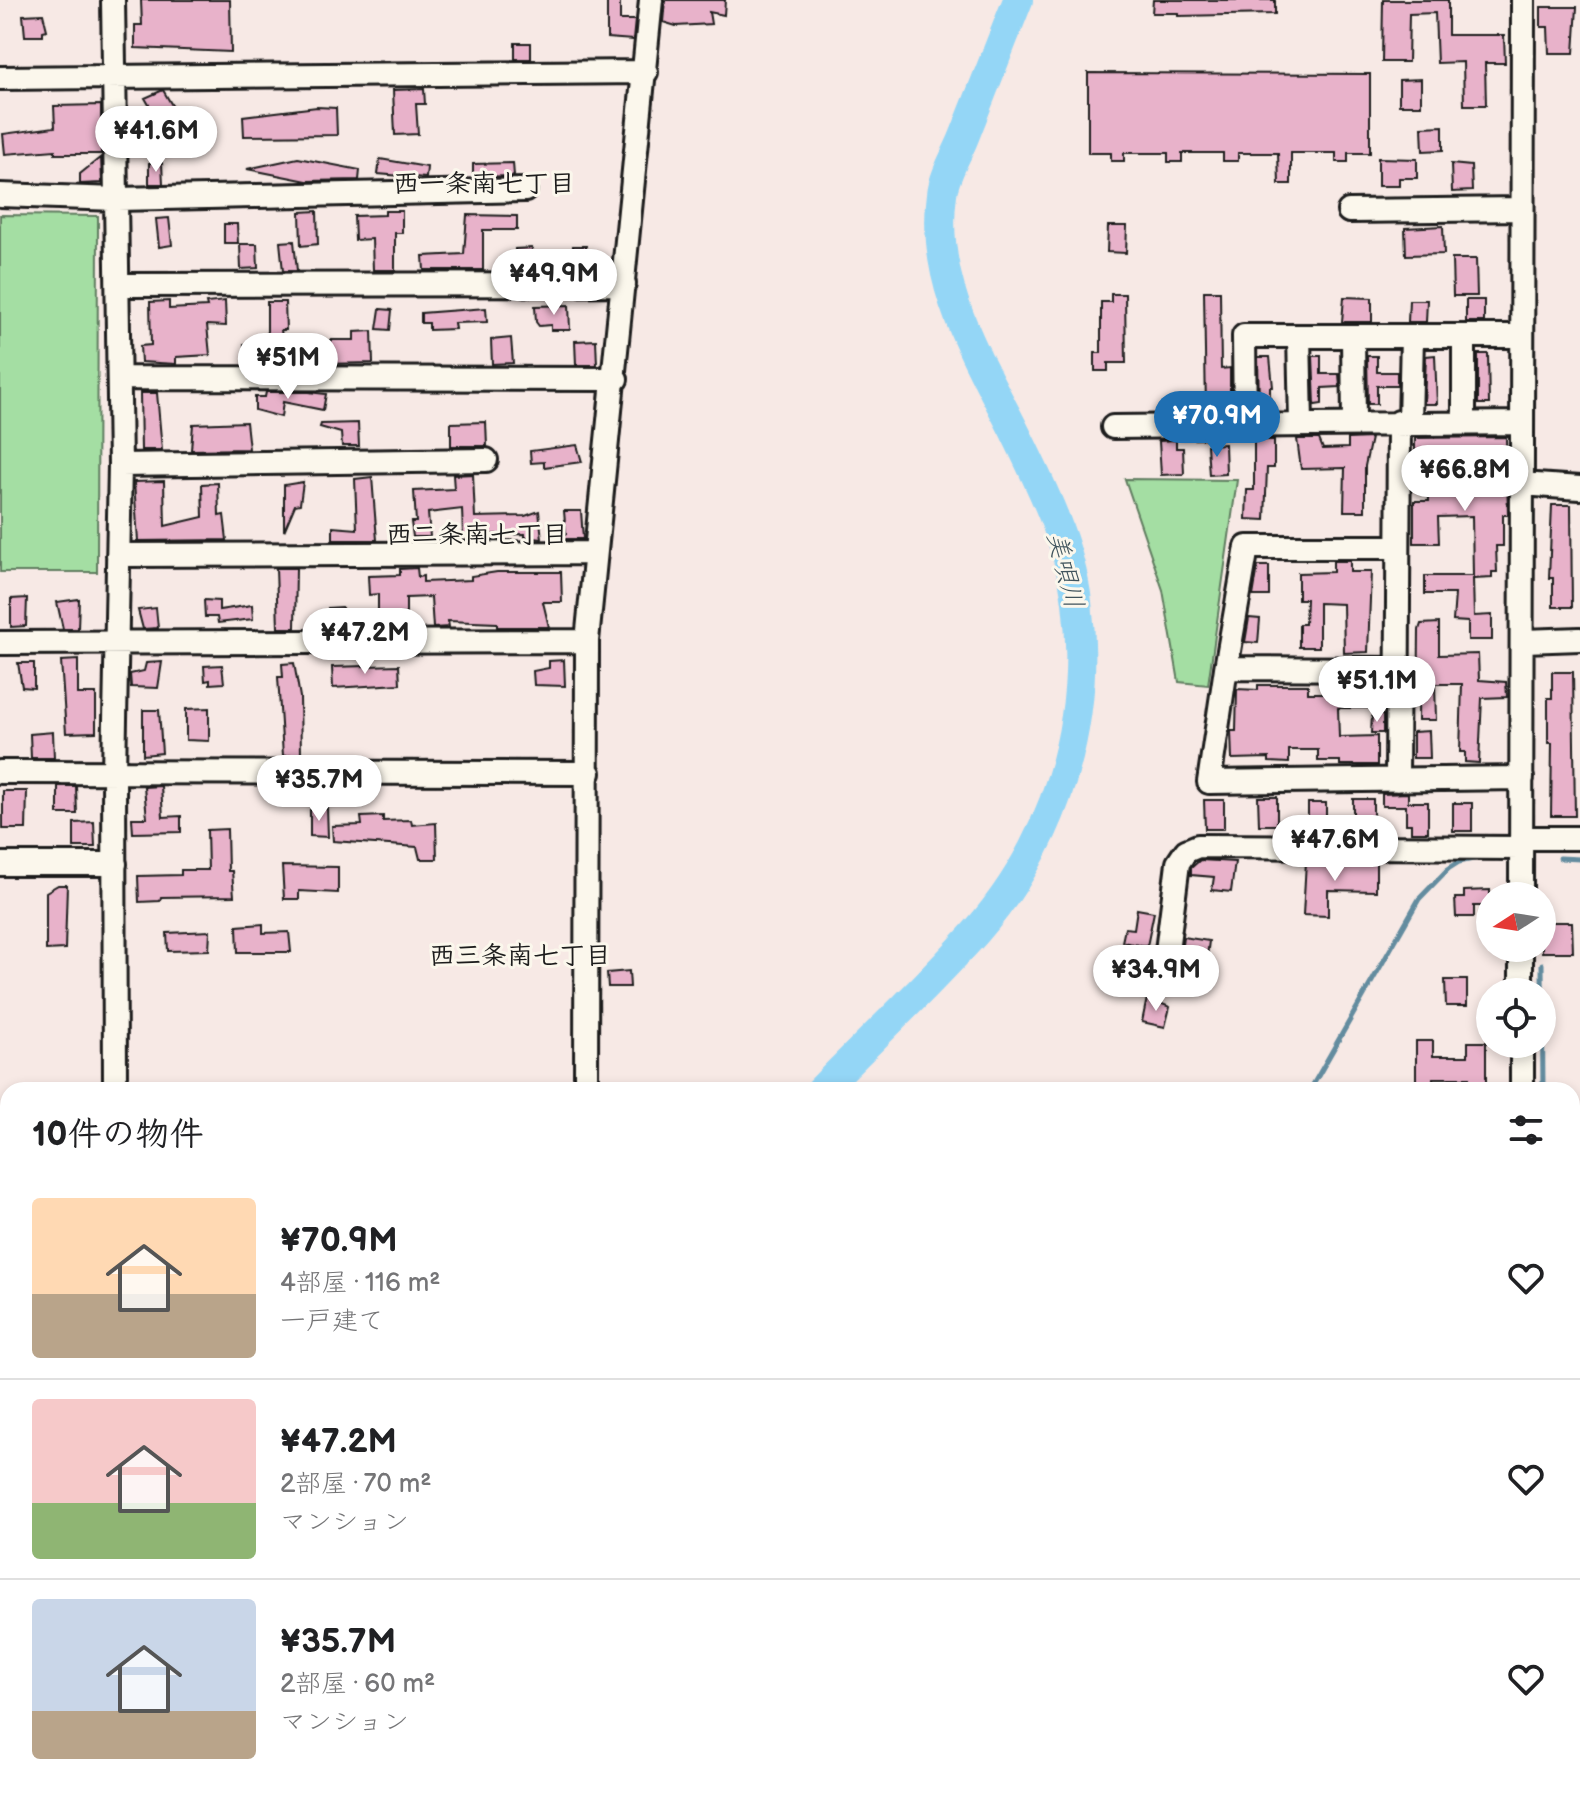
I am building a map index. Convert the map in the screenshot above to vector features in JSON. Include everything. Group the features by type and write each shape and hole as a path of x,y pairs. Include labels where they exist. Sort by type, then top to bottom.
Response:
{"street":[{"path":"113,0 117,79 120,465 114,771 115,1082"},
{"path":"586,1082 587,641 616,379 651,0"},
{"path":"1521,882 1524,641 1521,484 1523,0"},
{"path":"0,78 646,72"},
{"path":"0,195 117,199 525,190"},
{"path":"1349,211 1522,209"},
{"path":"118,285 624,284"},
{"path":"1245,426 1244,336 1521,336"},
{"path":"1299,336 1301,423"},
{"path":"1353,336 1354,422"},
{"path":"1397,780 1398,547 1412,336"},
{"path":"1464,336 1464,422"},
{"path":"119,378 616,379"},
{"path":"1113,427 1354,422 1522,423"},
{"path":"120,465 486,460"},
{"path":"1521,484 1580,488"},
{"path":"1398,547 1247,547 1209,782 1522,778"},
{"path":"118,555 595,553"},
{"path":"1524,641 1580,639"},
{"path":"0,643 587,641"},
{"path":"1226,668 1397,669"},
{"path":"0,772 589,773"},
{"path":"1166,959 1178,863 1186,851 1198,846 1521,843 1580,838"},
{"path":"0,864 115,864"},
{"path":"1522,1058 1522,1082"}],"green space":[{"path":"0,215 98,216 97,572 0,572"},
{"path":"1125,479 1237,480 1208,685 1179,682 1163,590"}],"building":[{"path":"141,0 230,0 231,52 135,48 135,25 142,25"},
{"path":"607,0 620,0 620,20 635,20 633,40 607,38"},
{"path":"665,0 725,0 724,15 709,12 711,24 676,26 663,22"},
{"path":"1153,0 1275,0 1275,14 1178,16 1178,13 1152,13"},
{"path":"1383,0 1448,0 1448,35 1504,35 1505,63 1485,63 1486,105 1464,105 1463,62 1437,63 1435,13 1409,14 1408,62 1382,62"},
{"path":"1541,7 1577,7 1574,53 1549,53 1548,27 1541,27"},
{"path":"43,14 47,30 43,31 43,36 25,36 23,15"},
{"path":"515,43 531,43 531,59 515,59"},
{"path":"1088,73 1370,74 1370,153 1348,153 1348,162 1336,162 1336,153 1291,153 1291,184 1279,184 1278,153 1238,153 1238,161 1223,161 1223,153 1182,153 1182,162 1168,162 1168,153 1124,153 1124,161 1111,161 1111,153 1088,153"},
{"path":"1421,79 1421,105 1399,105 1399,80"},
{"path":"424,89 425,104 416,104 418,134 395,135 393,90"},
{"path":"163,90 191,138 174,148 145,98"},
{"path":"101,105 101,154 55,154 55,150 5,154 3,134 55,127 54,106"},
{"path":"317,107 336,108 337,135 244,136 243,116"},
{"path":"1443,126 1443,150 1423,151 1422,127"},
{"path":"101,157 102,183 80,184 80,174"},
{"path":"298,158 360,170 359,180 307,181 247,169"},
{"path":"1378,158 1417,159 1417,178 1399,178 1399,186 1378,186"},
{"path":"380,159 427,167 426,178 378,174"},
{"path":"149,163 162,163 163,184 149,184"},
{"path":"513,163 514,176 473,177 473,164"},
{"path":"1451,164 1471,166 1472,191 1452,192"},
{"path":"317,211 318,244 301,246 300,212"},
{"path":"385,211 402,211 402,233 395,233 395,270 373,270 372,239 355,240 354,216 385,215"},
{"path":"467,215 517,216 517,230 483,230 483,270 424,270 423,256 464,254"},
{"path":"169,218 172,245 159,247 156,219"},
{"path":"224,224 237,224 238,243 224,243"},
{"path":"1108,226 1127,226 1126,253 1107,252"},
{"path":"1443,226 1444,254 1406,255 1405,228"},
{"path":"294,241 297,271 283,271 280,242"},
{"path":"240,244 257,244 258,268 241,269"},
{"path":"573,246 586,246 587,270 516,270 515,249 532,248 533,268 573,262"},
{"path":"1452,259 1476,259 1477,296 1453,296"},
{"path":"1204,291 1220,291 1221,369 1230,368 1230,409 1206,410"},
{"path":"1111,294 1125,294 1126,363 1108,363 1108,371 1095,371 1095,353 1101,353 1101,302 1111,302"},
{"path":"1344,297 1372,298 1372,322 1342,322"},
{"path":"1409,300 1427,300 1426,322 1408,322"},
{"path":"1466,300 1484,300 1484,322 1466,322"},
{"path":"169,301 169,309 207,307 206,303 225,301 226,326 207,325 210,355 176,357 176,364 141,362 140,346 151,345 150,302"},
{"path":"267,302 285,302 286,330 281,330 286,364 246,364 244,344 267,339"},
{"path":"569,305 570,330 551,330 551,325 539,326 536,322 535,306"},
{"path":"486,308 487,322 454,323 455,329 429,330 429,323 421,323 421,313"},
{"path":"380,309 392,310 390,330 377,329"},
{"path":"372,331 373,363 322,364 323,352 330,351 330,340 354,340 354,332"},
{"path":"511,338 513,363 492,364 491,340"},
{"path":"596,340 597,365 576,365 575,341"},
{"path":"1478,354 1488,354 1489,404 1478,404"},
{"path":"1435,355 1437,404 1424,404 1426,356"},
{"path":"1313,356 1321,356 1321,374 1339,374 1340,387 1322,388 1322,404 1315,405"},
{"path":"1367,356 1377,356 1377,372 1397,372 1397,386 1377,386 1377,404 1368,404"},
{"path":"1258,357 1270,357 1273,387 1270,387 1270,405 1259,405"},
{"path":"266,392 326,394 323,410 283,402 281,417 255,410 255,397 265,397"},
{"path":"140,393 157,393 162,450 141,450"},
{"path":"246,422 249,449 191,450 193,424"},
{"path":"486,422 487,446 451,446 451,423"},
{"path":"358,423 359,446 342,446 341,433 320,427 321,424"},
{"path":"1506,437 1508,515 1503,515 1503,546 1496,546 1497,572 1492,572 1492,578 1473,579 1474,616 1492,615 1492,640 1468,640 1468,622 1453,621 1455,594 1425,594 1425,576 1473,576 1472,516 1438,517 1439,543 1414,543 1414,501 1429,501 1428,463 1415,463 1415,438"},
{"path":"1371,438 1365,466 1365,511 1344,511 1345,468 1301,469 1297,439 1319,439 1323,449 1348,448 1348,439"},
{"path":"1176,440 1176,448 1183,448 1184,474 1161,475 1159,441"},
{"path":"1254,440 1274,440 1274,468 1267,468 1265,520 1246,519 1247,490 1254,490"},
{"path":"1225,444 1226,474 1209,475 1207,445"},
{"path":"577,445 582,462 544,467 544,462 531,463 530,451"},
{"path":"473,474 475,517 525,516 539,511 542,539 525,537 525,534 463,535 462,509 428,513 430,537 413,537 411,522 416,522 414,491 454,489 453,475"},
{"path":"372,477 377,540 333,540 333,527 357,529 355,479"},
{"path":"164,481 165,526 203,517 202,484 218,483 219,516 224,515 227,540 138,541 134,482"},
{"path":"303,482 300,504 295,505 284,531 284,485"},
{"path":"1552,505 1571,505 1572,607 1553,607 1553,578 1549,578"},
{"path":"564,511 581,511 583,539 556,539 556,536 566,534"},
{"path":"1333,561 1350,561 1350,572 1371,572 1368,652 1344,653 1343,604 1319,603 1319,647 1299,647 1299,624 1305,624 1306,599 1298,599 1298,573 1333,572"},
{"path":"1258,566 1269,566 1269,596 1253,596"},
{"path":"276,568 296,568 295,628 278,628"},
{"path":"417,568 418,577 423,576 423,582 471,580 471,576 497,572 561,572 562,602 543,602 549,627 497,627 497,623 448,621 449,627 433,628 431,597 406,598 406,614 396,614 396,628 378,628 378,594 369,595 368,576 400,575 400,569"},
{"path":"27,598 26,626 11,627 11,599"},
{"path":"79,599 78,629 63,629 57,602"},
{"path":"204,600 219,601 219,610 252,605 253,619 218,623 217,617 205,617"},
{"path":"342,607 343,628 328,628 328,608"},
{"path":"156,608 158,628 143,629 138,610"},
{"path":"1249,618 1260,619 1258,643 1245,642"},
{"path":"1439,623 1439,655 1478,654 1479,680 1506,682 1507,697 1482,698 1479,763 1465,762 1465,752 1460,752 1462,684 1435,684 1436,720 1418,720 1419,630 1421,624"},
{"path":"78,660 78,694 96,694 96,732 66,733 61,661"},
{"path":"564,660 565,686 534,685 533,671 549,668 549,661"},
{"path":"162,662 158,688 131,687 130,674 144,671 146,663"},
{"path":"18,663 34,663 34,688 22,687"},
{"path":"294,663 300,697 301,755 283,756 278,677 283,677 282,664"},
{"path":"222,665 224,683 210,684 210,680 205,681 204,666"},
{"path":"399,665 400,684 333,688 332,667"},
{"path":"1552,672 1573,672 1575,816 1551,816 1552,743 1548,743 1548,698 1552,698"},
{"path":"1339,684 1375,684 1376,708 1338,708 1339,737 1377,736 1377,765 1340,765 1340,761 1318,761 1318,750 1289,750 1289,763 1269,762 1269,758 1232,759 1231,731 1236,731 1237,689 1258,690 1258,685 1308,685 1308,693 1339,693"},
{"path":"209,708 209,741 186,740 186,709"},
{"path":"143,710 159,710 162,753 143,755"},
{"path":"1372,715 1383,715 1383,733 1371,733"},
{"path":"1429,731 1430,758 1413,758 1413,732"},
{"path":"53,732 54,758 31,758 30,734"},
{"path":"58,786 76,786 77,814 58,814"},
{"path":"161,786 163,817 181,816 181,832 133,833 132,818 147,818 144,787"},
{"path":"3,791 27,791 26,829 3,829"},
{"path":"1408,793 1408,802 1428,802 1428,832 1411,832 1411,824 1406,824 1406,806 1382,806 1382,794"},
{"path":"1258,797 1277,797 1277,825 1259,825"},
{"path":"1353,799 1373,799 1373,829 1353,829"},
{"path":"1204,800 1224,800 1224,829 1205,829"},
{"path":"1308,803 1326,803 1326,830 1308,830"},
{"path":"1453,803 1472,803 1472,831 1453,831"},
{"path":"327,808 328,837 310,836 310,810"},
{"path":"383,816 383,821 411,820 412,825 436,823 437,859 420,859 417,847 333,841 332,826 362,825 361,817"},
{"path":"94,822 95,847 74,847 74,823"},
{"path":"227,829 228,871 232,871 234,896 161,897 160,901 139,902 138,876 181,875 181,870 208,870 207,830"},
{"path":"1200,860 1235,862 1231,892 1212,890 1214,877 1191,875 1191,868"},
{"path":"1306,861 1376,863 1376,891 1328,890 1328,916 1303,915"},
{"path":"282,866 338,867 338,893 299,891 299,899 284,899"},
{"path":"58,885 67,885 65,949 46,950 46,892"},
{"path":"1464,891 1476,891 1474,917 1456,917 1455,898 1464,898"},
{"path":"1137,909 1154,912 1147,946 1141,945 1133,981 1114,977 1117,961 1139,945 1122,942 1125,928 1134,929"},
{"path":"1556,922 1572,922 1573,952 1556,952"},
{"path":"263,924 263,933 289,932 291,952 238,952 237,926"},
{"path":"210,931 209,950 168,951 167,933"},
{"path":"1183,937 1209,941 1206,964 1180,960"},
{"path":"629,971 630,987 608,987 607,973"},
{"path":"1445,980 1467,980 1467,1006 1446,1006"},
{"path":"1147,998 1170,1007 1165,1027 1142,1022"},
{"path":"1416,1041 1433,1041 1433,1056 1468,1056 1468,1042 1476,1042 1476,1058 1486,1058 1486,1082 1469,1082 1469,1078 1433,1078 1433,1082 1416,1082"}],"waterway":[{"name":"美唄川","path":"829,1082 976,932 1004,897 1028,859 1047,819 1073,735 1079,691 1080,647 1077,602 1068,558 1044,492 959,317 949,288 940,226 945,180 1018,0"},
{"path":"1315,1082 1419,899 1448,869 1459,862 1478,858"},
{"path":"1560,858 1580,859"},
{"path":"1542,964 1543,1082"}],"district":[{"name":"西一条南七丁目","path":"484,183"},
{"name":"西二条南七丁目","path":"477,534"},
{"name":"西三条南七丁目","path":"520,955"}]}
